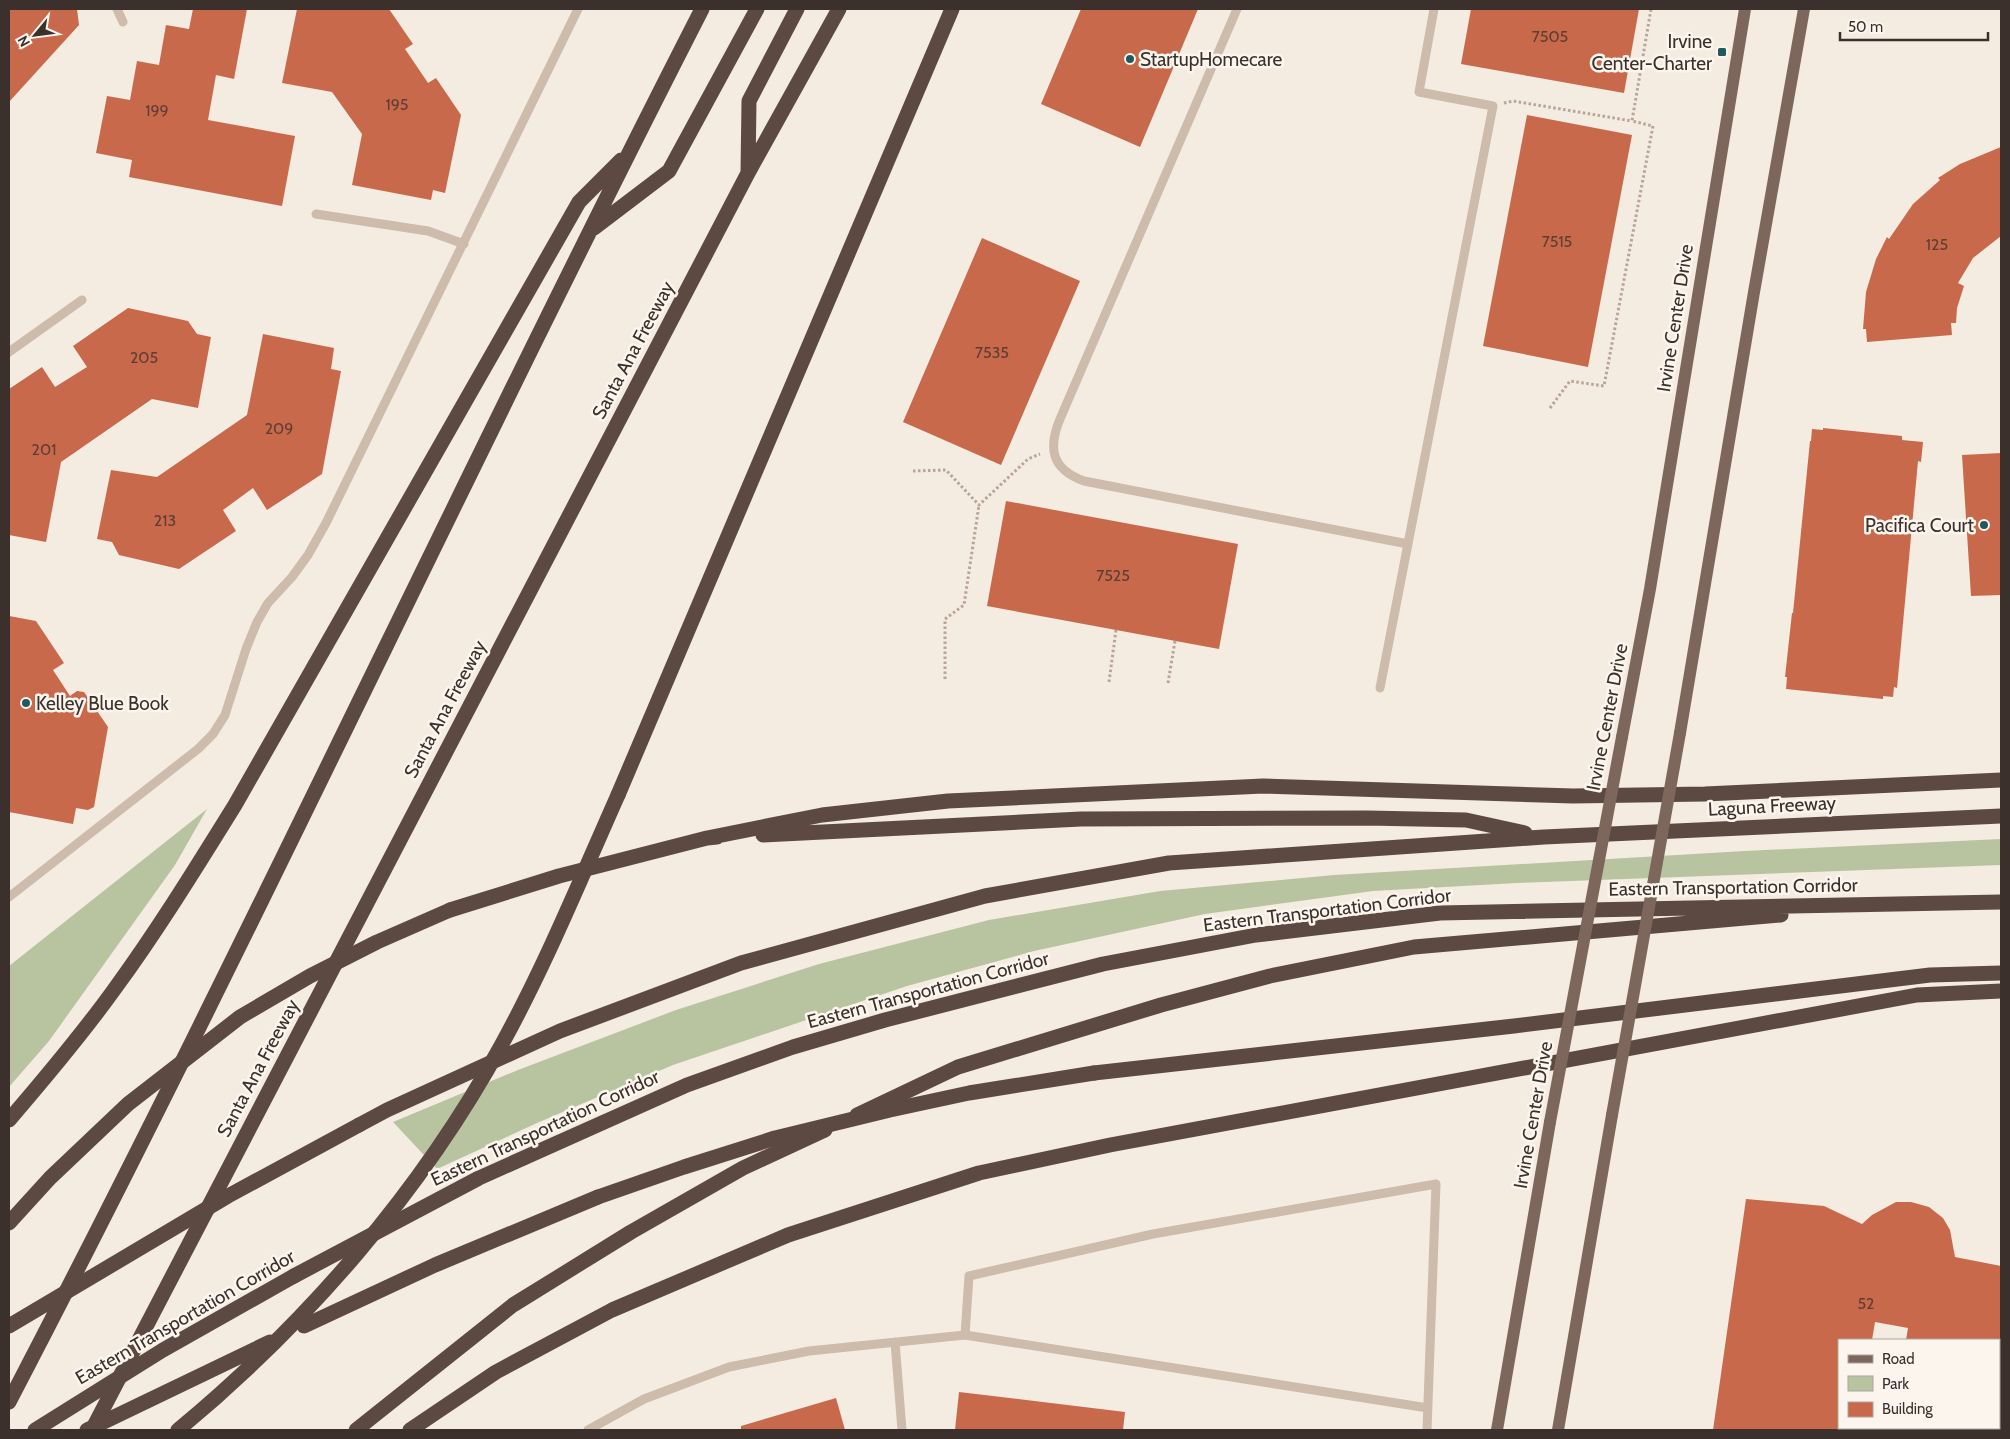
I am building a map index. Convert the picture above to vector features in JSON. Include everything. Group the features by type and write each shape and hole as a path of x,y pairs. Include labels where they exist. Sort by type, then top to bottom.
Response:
{"highway":[{"path":"9,1402 259,908 589,231 702,9"},
{"path":"589,231 669,171 757,9"},
{"path":"748,173 749,101 796,9"},
{"name":"Santa Ana Freeway","path":"92,1430 748,173 839,9"},
{"path":"178,1430 256,1362 312,1304 386,1218 435,1152 502,1045 530,990 629,769 952,9"},
{"path":"9,1120 51,1071 116,988 176,901 235,805 579,202 632,148"},
{"path":"9,1223 50,1178 128,1104 240,1017 310,976 378,942 450,910 558,876 707,838 822,815 948,801 1263,786 1573,796 1705,794 2001,780"},
{"name":"Laguna Freeway","path":"1544,836 2001,816"},
{"path":"707,838 1081,819 1357,818 1466,820 1544,836"},
{"path":"9,1326 228,1196 386,1110 560,1031 740,963 985,896 1169,863 1544,836"},
{"path":"356,1430 513,1305 631,1232 743,1168 958,1067 1161,1005 1261,978 1414,947 1920,903 2001,902"},
{"name":"Eastern Transportation Corridor","path":"35,1430 163,1350 294,1276 479,1178 687,1085 793,1048 885,1020 1103,964 1256,935 1440,913 1920,903"},
{"path":"87,1430 435,1264 598,1197 775,1138 890,1110 969,1093 1094,1074 1514,1026 1930,975 2001,973"},
{"path":"410,1430 496,1372 612,1310 788,1235 979,1174 1110,1145 1917,995 2001,991"}],"main road":[{"name":"Irvine Center Drive","path":"1498,1430 1550,1122 1650,589 1745,9"},
{"path":"1558,1430 1804,9"}],"lane":[{"path":"117,9 123,22"},
{"path":"9,897 198,750 213,734 225,715 246,649 257,622 268,603 292,577 308,555 326,523 578,9"},
{"path":"1236,9 1060,419 1054,435 1053,449 1058,464 1070,476 1084,480 1408,544"},
{"path":"1380,688 1493,106 1419,92 1434,9"},
{"path":"316,214 428,231 464,244"},
{"path":"9,352 82,300"},
{"path":"965,1335 969,1276 1153,1234 1436,1184 1427,1430"},
{"path":"588,1430 644,1399 729,1367 809,1351 965,1335 1428,1408"},
{"path":"896,1342 902,1430"}],"path":[{"path":"1632,121 1651,9"},
{"path":"1493,106 1513,101 1653,126 1604,386 1570,382 1550,408"},
{"path":"945,679 945,619 964,605 978,505 1028,459 1053,449"},
{"path":"913,471 946,470 978,505"},
{"path":"1109,682 1116,630"},
{"path":"1168,683 1174,641"}],"green space":[{"path":"207,809 175,865 49,1041 9,1087 9,966"},
{"path":"2001,839 2001,865 1517,883 1373,891 1205,914 1034,951 907,986 673,1065 537,1123 437,1169 393,1122 518,1070 676,1010 819,964 989,920 1160,891 1334,875 1745,851"}],"building":[{"path":"9,9 77,9 79,25 9,102"},
{"path":"193,9 247,9 234,79 216,75 208,120 295,136 282,206 129,177 132,160 96,153 107,96 130,100 137,61 159,65 166,25 189,29"},
{"path":"297,9 389,9 413,44 405,49 428,83 436,78 461,115 445,193 433,190 431,200 352,185 362,134 332,92 282,83"},
{"path":"1081,9 1198,9 1140,147 1041,104"},
{"path":"1471,9 1639,9 1624,93 1461,64"},
{"path":"1527,115 1632,135 1588,367 1483,346"},
{"path":"2001,147 2001,236 1973,258 1958,283 1964,286 1957,308 1956,323 1951,323 1952,335 1867,342 1866,329 1863,329 1866,292 1876,259 1887,237 1889,239 1913,204 1940,180 1938,178 1960,164"},
{"path":"982,238 1080,281 1001,465 903,422"},
{"path":"128,308 188,321 197,334 211,337 198,408 152,399 61,462 46,542 9,535 9,389 42,367 55,387 87,367 73,346"},
{"path":"263,334 334,348 331,369 341,371 322,474 267,510 253,488 223,510 236,531 179,569 119,555 112,542 97,539 111,470 157,477 247,415"},
{"path":"1823,428 1902,436 1902,440 1923,442 1921,462 1918,461 1897,688 1894,687 1893,697 1883,696 1883,699 1786,689 1787,677 1785,677 1810,441 1812,429 1823,430"},
{"name":"Pacifica Court","path":"2001,453 2001,595 1971,596 1962,455"},
{"path":"1006,501 1238,544 1219,649 987,606"},
{"path":"9,616 36,621 64,663 53,670 70,696 77,691 84,692 108,727 94,807 88,810 76,808 73,824 9,812"},
{"path":"1746,1199 1824,1206 1862,1224 1872,1215 1896,1202 1911,1202 1929,1207 1943,1218 1950,1230 1955,1257 2001,1266 2001,1340 1906,1339 1908,1328 1875,1322 1872,1339 1838,1339 1839,1430 1713,1430"},
{"path":"959,1392 1125,1412 1123,1430 955,1430"},
{"path":"836,1398 845,1430 741,1430 741,1426"}],"place":[{"name":"Irvine Center-Charter","path":"1722,52"},
{"name":"StartupHomecare","path":"1130,59"},
{"name":"Pacifica Court","path":"1984,525"},
{"name":"Kelley Blue Book","path":"26,703"}]}
